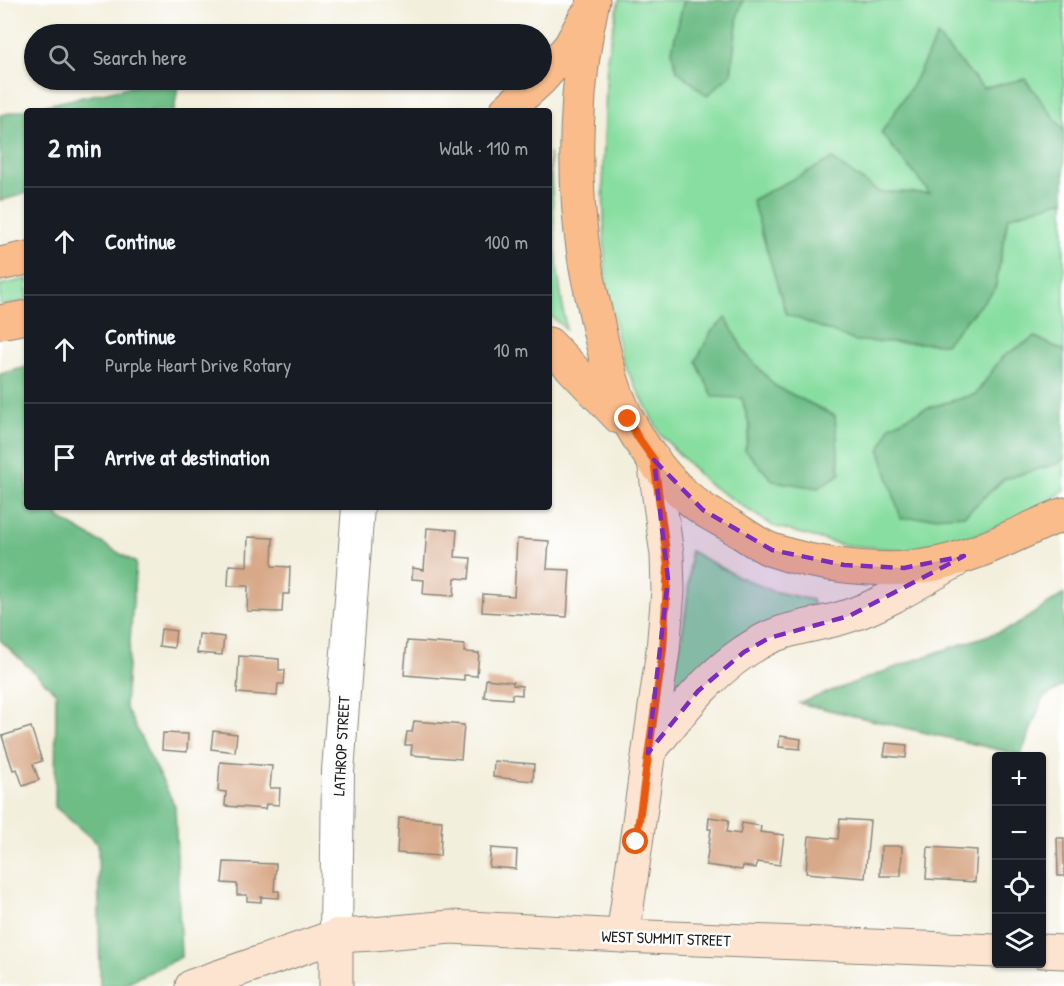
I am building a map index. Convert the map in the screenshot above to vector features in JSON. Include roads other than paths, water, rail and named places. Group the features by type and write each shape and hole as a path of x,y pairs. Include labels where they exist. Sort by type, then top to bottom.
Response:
{"main road":[{"path":"552,66 570,46 593,2"},
{"path":"593,2 586,43 579,117 578,199 582,237 606,363 617,397 645,448"},
{"path":"509,108 529,90"},
{"path":"0,264 24,259"},
{"path":"0,322 24,318"},
{"path":"552,347 645,448 673,482 703,510 772,550 823,563 884,568 924,566 964,556 1064,514"}],"street":[{"path":"623,936 664,634 668,579 668,555 645,448"},
{"name":"LATHROP STREET","path":"336,986 338,771 358,510"},
{"path":"648,753 698,691 744,652 778,635 849,616 888,598 964,556"},
{"name":"WEST SUMMIT STREET","path":"192,986 336,936 451,927 992,951"},
{"path":"1046,951 1064,952"}]}
